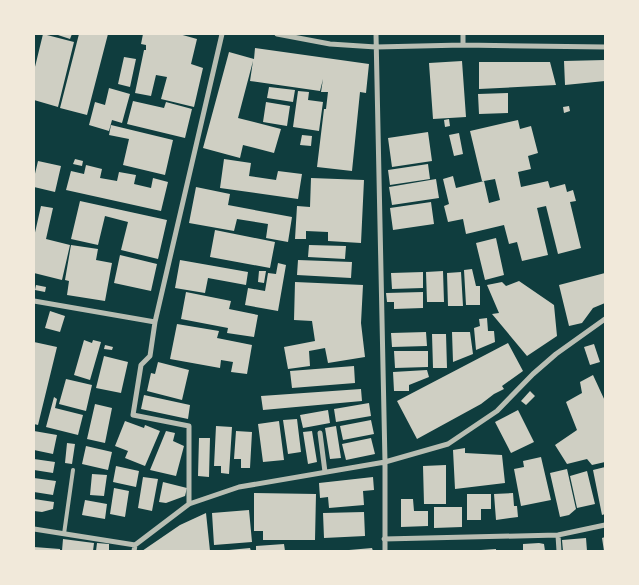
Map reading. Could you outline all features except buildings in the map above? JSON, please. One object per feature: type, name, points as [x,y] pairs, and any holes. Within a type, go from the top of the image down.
[{"type":"street","points":[[189,504],[189,426],[133,415],[141,364],[150,356],[155,322],[222,34]]},
{"type":"street","points":[[277,34],[330,44],[376,47],[463,45],[605,47]]},
{"type":"street","points":[[376,34],[385,462],[384,551]]},
{"type":"street","points":[[463,34],[463,45]]},
{"type":"street","points":[[34,302],[155,322]]},
{"type":"street","points":[[34,529],[135,548],[189,504],[240,487],[385,462],[448,444],[497,411],[533,374],[556,354],[605,319]]},
{"type":"street","points":[[320,433],[325,472]]},
{"type":"street","points":[[384,539],[558,535],[605,525]]},
{"type":"street","points":[[558,535],[559,551]]},
{"type":"lane","points":[[64,534],[73,470]]}]
